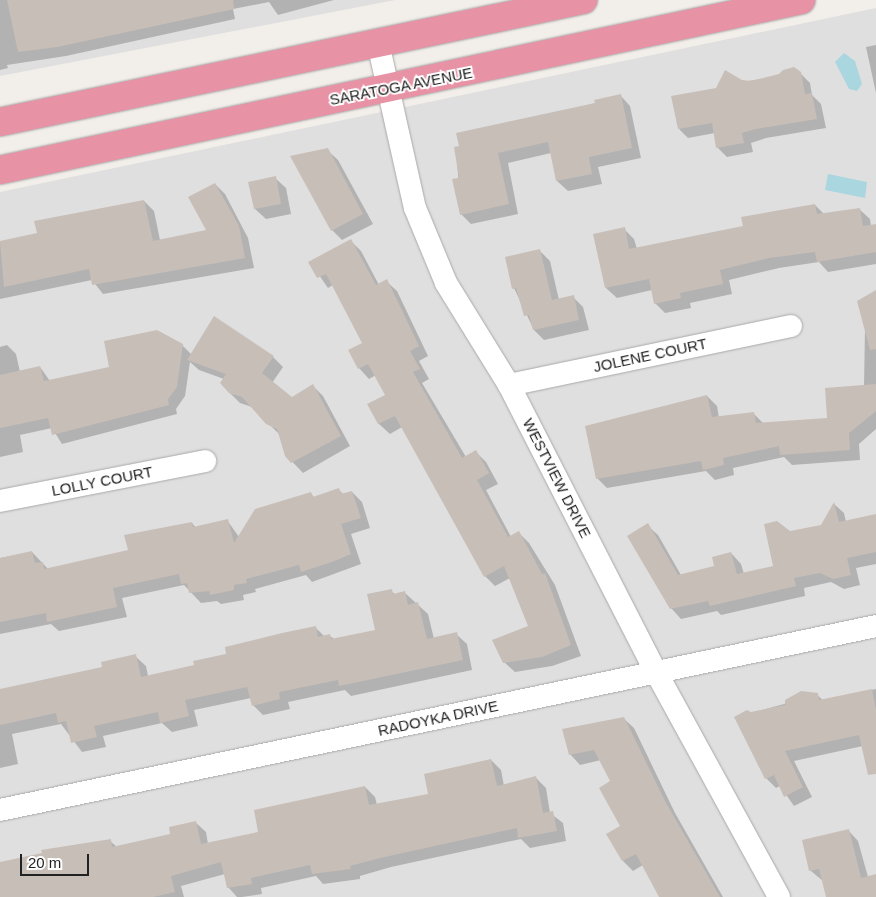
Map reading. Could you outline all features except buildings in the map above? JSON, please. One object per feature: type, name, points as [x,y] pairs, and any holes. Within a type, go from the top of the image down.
[{"type":"highway","points":[[0,122],[583,0]]},
{"type":"highway","name":"SARATOGA AVENUE","points":[[0,170],[801,0]]},
{"type":"street","name":"WESTVIEW DRIVE","points":[[378,43],[416,208],[446,283],[509,385],[656,672],[779,897]]},
{"type":"street","name":"JOLENE COURT","points":[[509,385],[791,326]]},
{"type":"street","name":"LOLLY COURT","points":[[0,501],[205,460]]},
{"type":"street","name":"RADOYKA DRIVE","points":[[0,810],[876,626]]},
{"type":"shaded area","points":[[0,0],[395,0],[0,76]]},
{"type":"shaded area","points":[[876,8],[876,897],[0,897],[0,192]]},
{"type":"water","points":[[844,53],[855,61],[862,84],[857,91],[849,89],[835,62]]},
{"type":"water","points":[[828,174],[867,182],[865,198],[825,190]]}]
